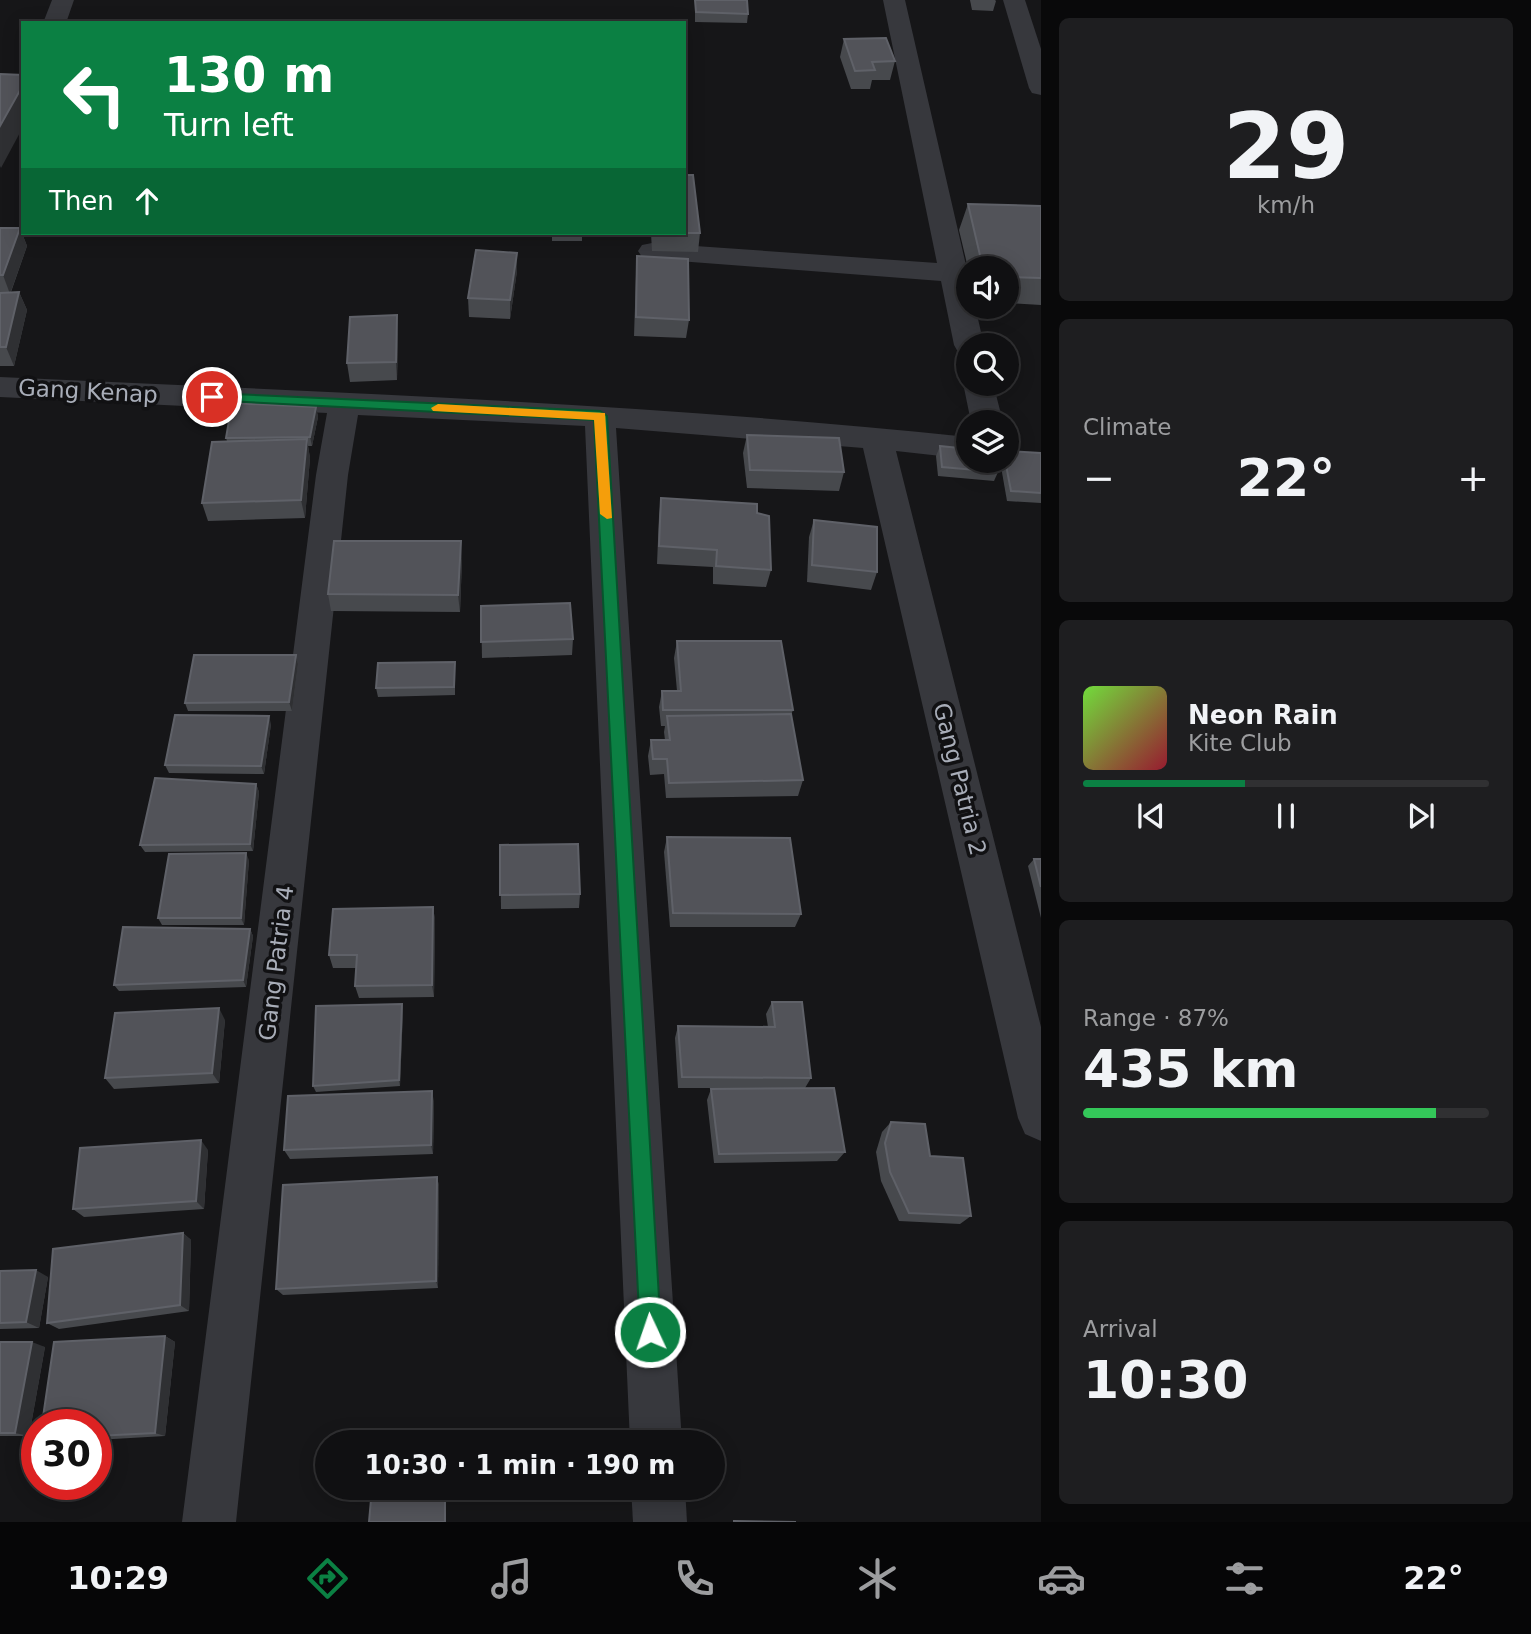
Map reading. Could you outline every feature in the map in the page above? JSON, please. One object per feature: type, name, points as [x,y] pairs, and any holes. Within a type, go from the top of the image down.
[{"type":"street","points":[[55,21],[63,0]]},
{"type":"street","points":[[894,0],[966,333]]},
{"type":"street","points":[[1014,0],[1041,88]]},
{"type":"street","points":[[652,251],[952,273]]},
{"type":"street","name":"Gang Kenap","points":[[0,387],[600,416],[810,431],[956,447]]},
{"type":"street","name":"Gang Patria 4","points":[[209,1522],[332,475],[344,404]]},
{"type":"street","points":[[600,416],[655,1430]]},
{"type":"street","name":"Gang Patria 2","points":[[877,440],[1041,1118]]},
{"type":"street","points":[[659,1500],[660,1522]]},
{"type":"building","points":[[695,0],[747,0],[748,14],[696,12]]},
{"type":"building","points":[[886,38],[895,61],[872,62],[875,70],[855,71],[844,39]]},
{"type":"building","points":[[0,74],[21,75],[21,89],[0,126]]},
{"type":"building","points":[[686,175],[693,175],[700,233],[686,233]]},
{"type":"building","points":[[968,204],[1041,206],[1041,278],[1019,277],[1019,256],[980,256]]},
{"type":"building","points":[[0,228],[20,228],[3,275],[0,275]]},
{"type":"building","points":[[476,250],[517,253],[510,300],[468,298]]},
{"type":"building","points":[[637,256],[688,259],[689,320],[636,317]]},
{"type":"building","points":[[19,292],[6,347],[0,347],[0,293]]},
{"type":"building","points":[[397,315],[396,362],[347,363],[350,317]]},
{"type":"building","points":[[232,403],[316,407],[310,437],[226,438]]},
{"type":"building","points":[[747,435],[839,438],[844,472],[750,470]]},
{"type":"building","points":[[307,439],[301,500],[202,503],[212,442]]},
{"type":"building","points":[[940,446],[956,448],[956,468],[942,467]]},
{"type":"building","points":[[1019,452],[1041,453],[1041,493],[1011,491],[1008,473],[1019,473]]},
{"type":"building","points":[[661,498],[757,504],[757,513],[769,516],[771,570],[716,566],[717,550],[659,546]]},
{"type":"building","points":[[814,520],[877,527],[877,572],[812,565]]},
{"type":"building","points":[[334,541],[461,541],[458,595],[328,594]]},
{"type":"building","points":[[570,603],[573,639],[481,642],[481,606]]},
{"type":"building","points":[[677,641],[781,641],[793,710],[663,710],[662,691],[681,691]]},
{"type":"building","points":[[194,655],[296,655],[289,702],[185,703]]},
{"type":"building","points":[[455,662],[454,687],[376,688],[378,663]]},
{"type":"building","points":[[791,714],[803,780],[669,783],[667,759],[653,759],[651,740],[670,740],[667,716]]},
{"type":"building","points":[[175,715],[269,716],[261,766],[165,765]]},
{"type":"building","points":[[155,778],[256,784],[250,844],[140,845]]},
{"type":"building","points":[[667,837],[790,838],[801,914],[673,913]]},
{"type":"building","points":[[578,844],[580,894],[500,895],[500,845]]},
{"type":"building","points":[[246,853],[241,918],[158,918],[169,854]]},
{"type":"building","points":[[1034,859],[1041,859],[1041,887]]},
{"type":"building","points":[[433,907],[432,985],[355,986],[357,955],[329,955],[333,909]]},
{"type":"building","points":[[123,927],[250,929],[243,980],[114,985]]},
{"type":"building","points":[[772,1002],[802,1002],[811,1078],[682,1077],[678,1026],[775,1027]]},
{"type":"building","points":[[402,1004],[399,1080],[313,1086],[316,1006]]},
{"type":"building","points":[[219,1008],[212,1073],[105,1078],[115,1013]]},
{"type":"building","points":[[834,1088],[845,1152],[719,1154],[711,1089]]},
{"type":"building","points":[[432,1091],[431,1145],[284,1150],[288,1096]]},
{"type":"building","points":[[891,1122],[925,1124],[930,1156],[963,1158],[971,1216],[909,1213],[890,1172],[885,1143]]},
{"type":"building","points":[[201,1140],[196,1201],[73,1209],[80,1148]]},
{"type":"building","points":[[437,1177],[436,1281],[276,1289],[283,1185]]},
{"type":"building","points":[[183,1233],[180,1305],[47,1323],[53,1249]]},
{"type":"building","points":[[36,1270],[26,1322],[0,1323],[0,1271]]},
{"type":"building","points":[[165,1336],[155,1433],[112,1435],[112,1409],[44,1409],[54,1342]]},
{"type":"building","points":[[0,1342],[32,1342],[15,1433],[0,1433]]},
{"type":"building","points":[[371,1500],[445,1500],[445,1522],[369,1522]]},
{"type":"building","points":[[734,1521],[796,1522],[734,1522]]},
{"type":"slow traffic","points":[[438,408],[600,416],[607,514]]},
{"type":"route","points":[[212,397],[600,416],[650,1332]]}]
